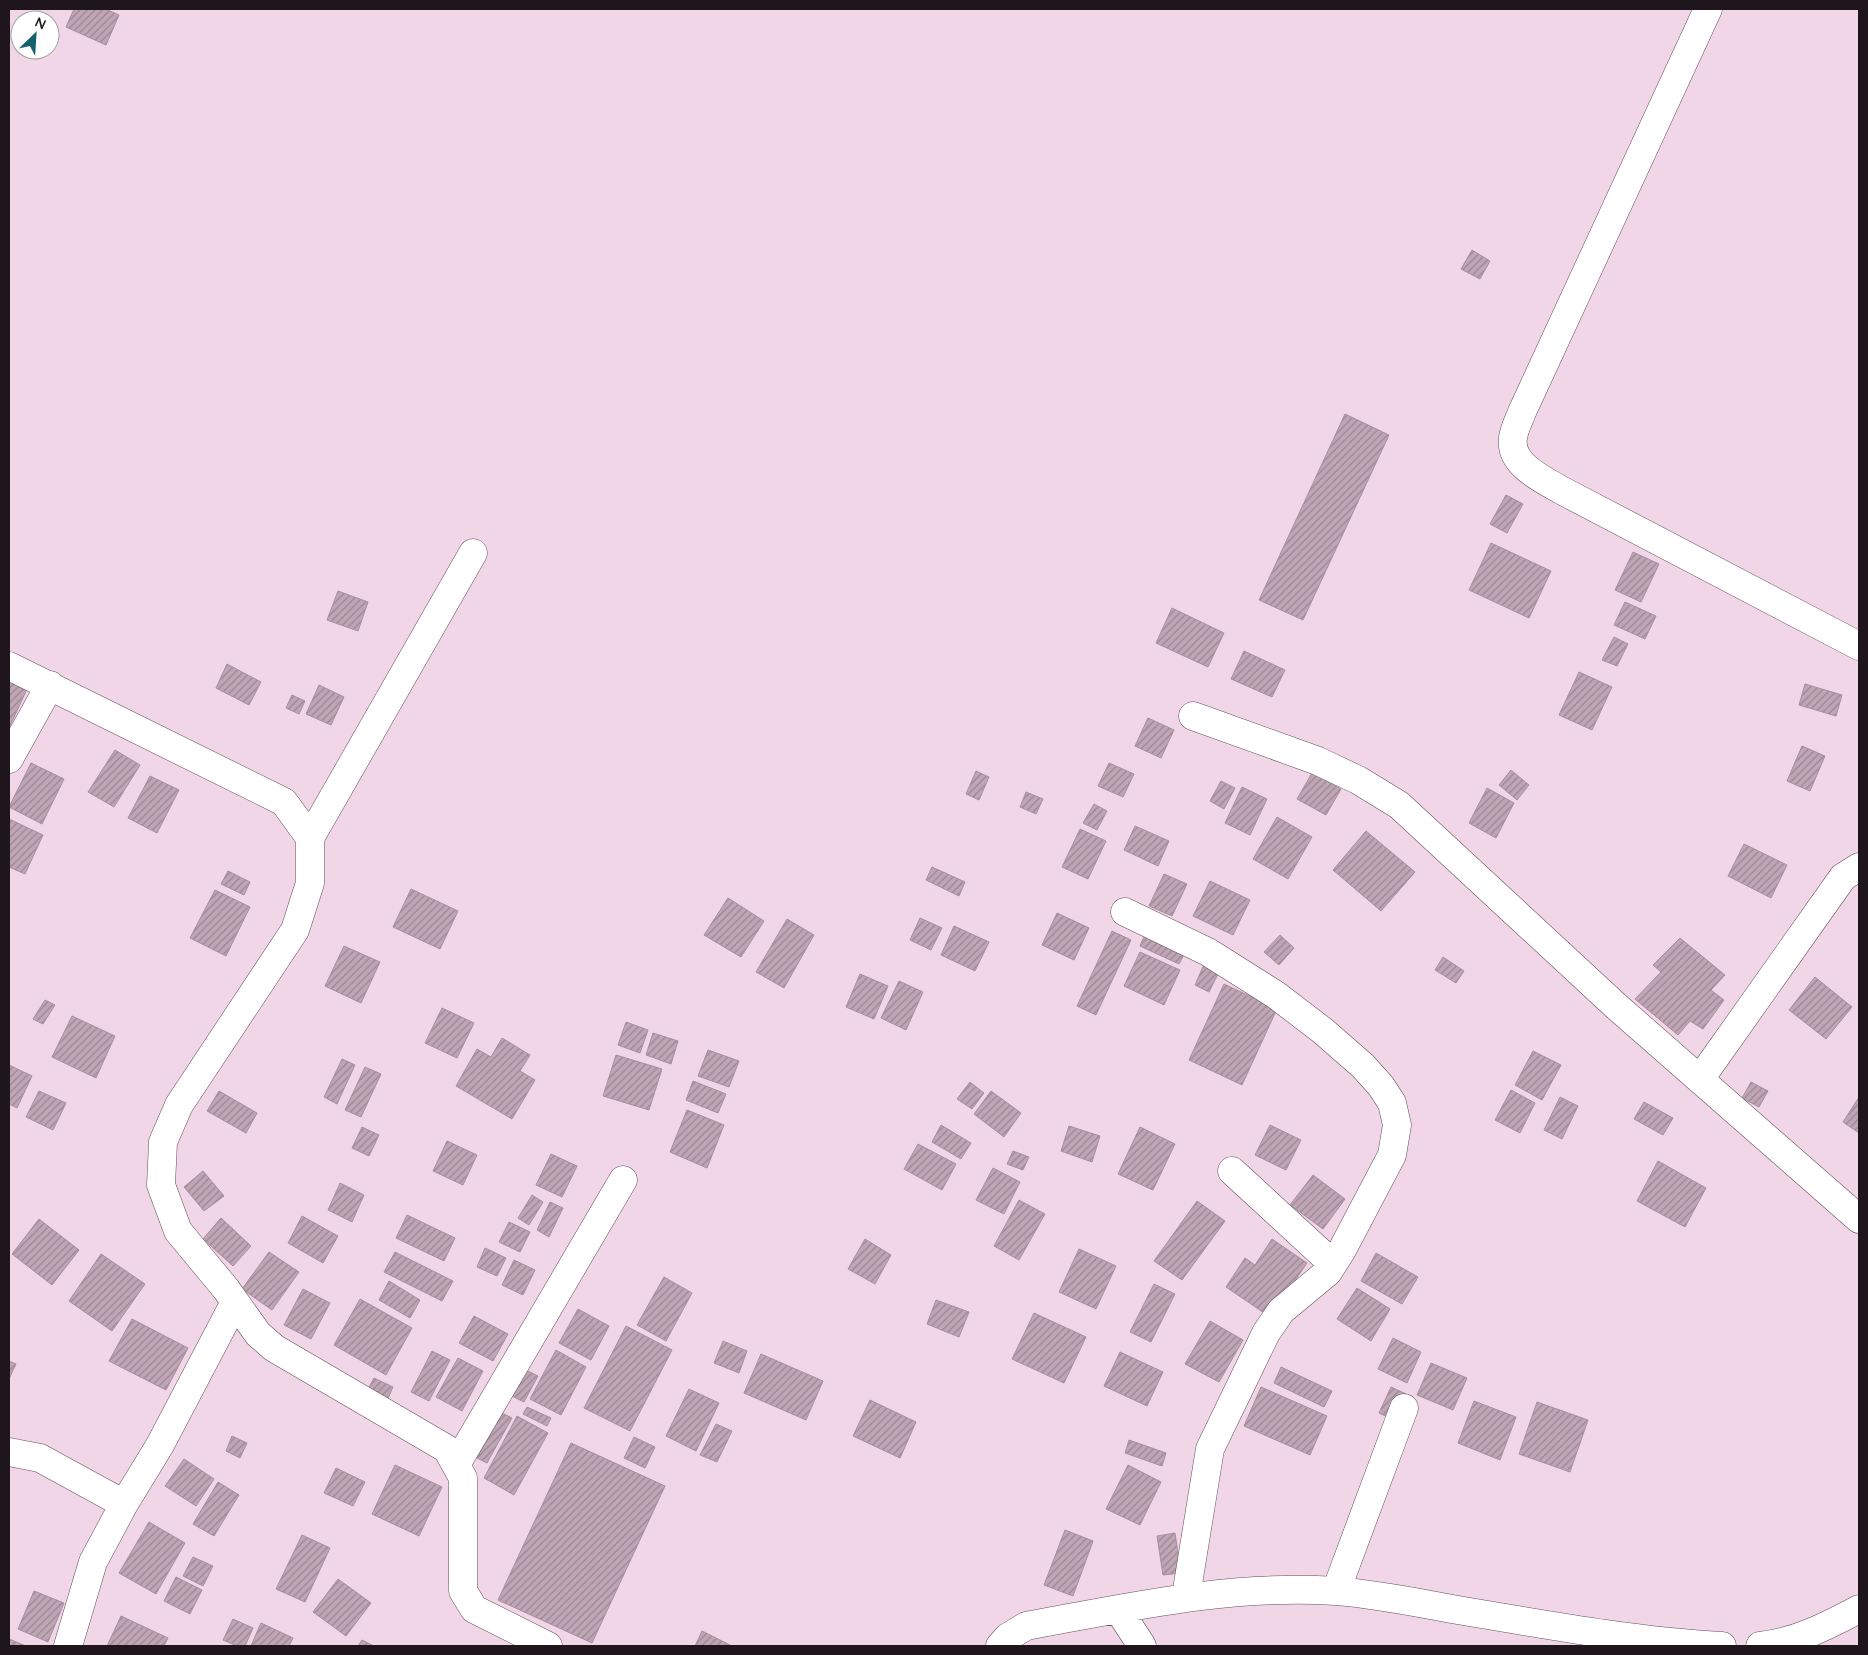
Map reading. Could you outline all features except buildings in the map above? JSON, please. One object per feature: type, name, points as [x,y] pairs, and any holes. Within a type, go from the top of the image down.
[{"type":"street","points":[[1708,9],[1522,412],[1512,437],[1513,450],[1530,471],[1561,490],[1859,646]]},
{"type":"street","points":[[473,553],[310,838],[310,883],[295,930],[179,1106],[163,1142],[161,1185],[178,1231],[236,1302],[258,1334],[274,1348],[413,1427],[447,1449],[457,1463],[463,1478],[463,1591],[474,1609],[548,1646]]},
{"type":"street","points":[[9,666],[284,802],[310,838]]},
{"type":"street","points":[[9,759],[50,685]]},
{"type":"street","points":[[1193,716],[1318,761],[1358,780],[1399,805],[1616,1006],[1859,1219]]},
{"type":"street","points":[[1700,1079],[1843,877],[1859,867]]},
{"type":"street","points":[[1126,912],[1208,952],[1276,995],[1324,1031],[1363,1066],[1381,1086],[1392,1103],[1397,1125],[1392,1155],[1333,1264],[1328,1272],[1281,1311],[1266,1333],[1210,1449],[1186,1596]]},
{"type":"street","points":[[1232,1171],[1333,1264]]},
{"type":"street","points":[[457,1463],[623,1180]]},
{"type":"street","points":[[68,1646],[93,1562],[124,1504],[160,1445],[236,1302]]},
{"type":"street","points":[[1336,1591],[1404,1408]]},
{"type":"street","points":[[9,1452],[40,1458],[124,1504]]},
{"type":"street","points":[[1000,1646],[1008,1637],[1026,1626],[1186,1596],[1261,1589],[1336,1591],[1688,1645],[1722,1646]]},
{"type":"street","points":[[1118,1609],[1142,1646]]},
{"type":"street","points":[[1760,1646],[1780,1644],[1824,1628],[1859,1609]]}]
